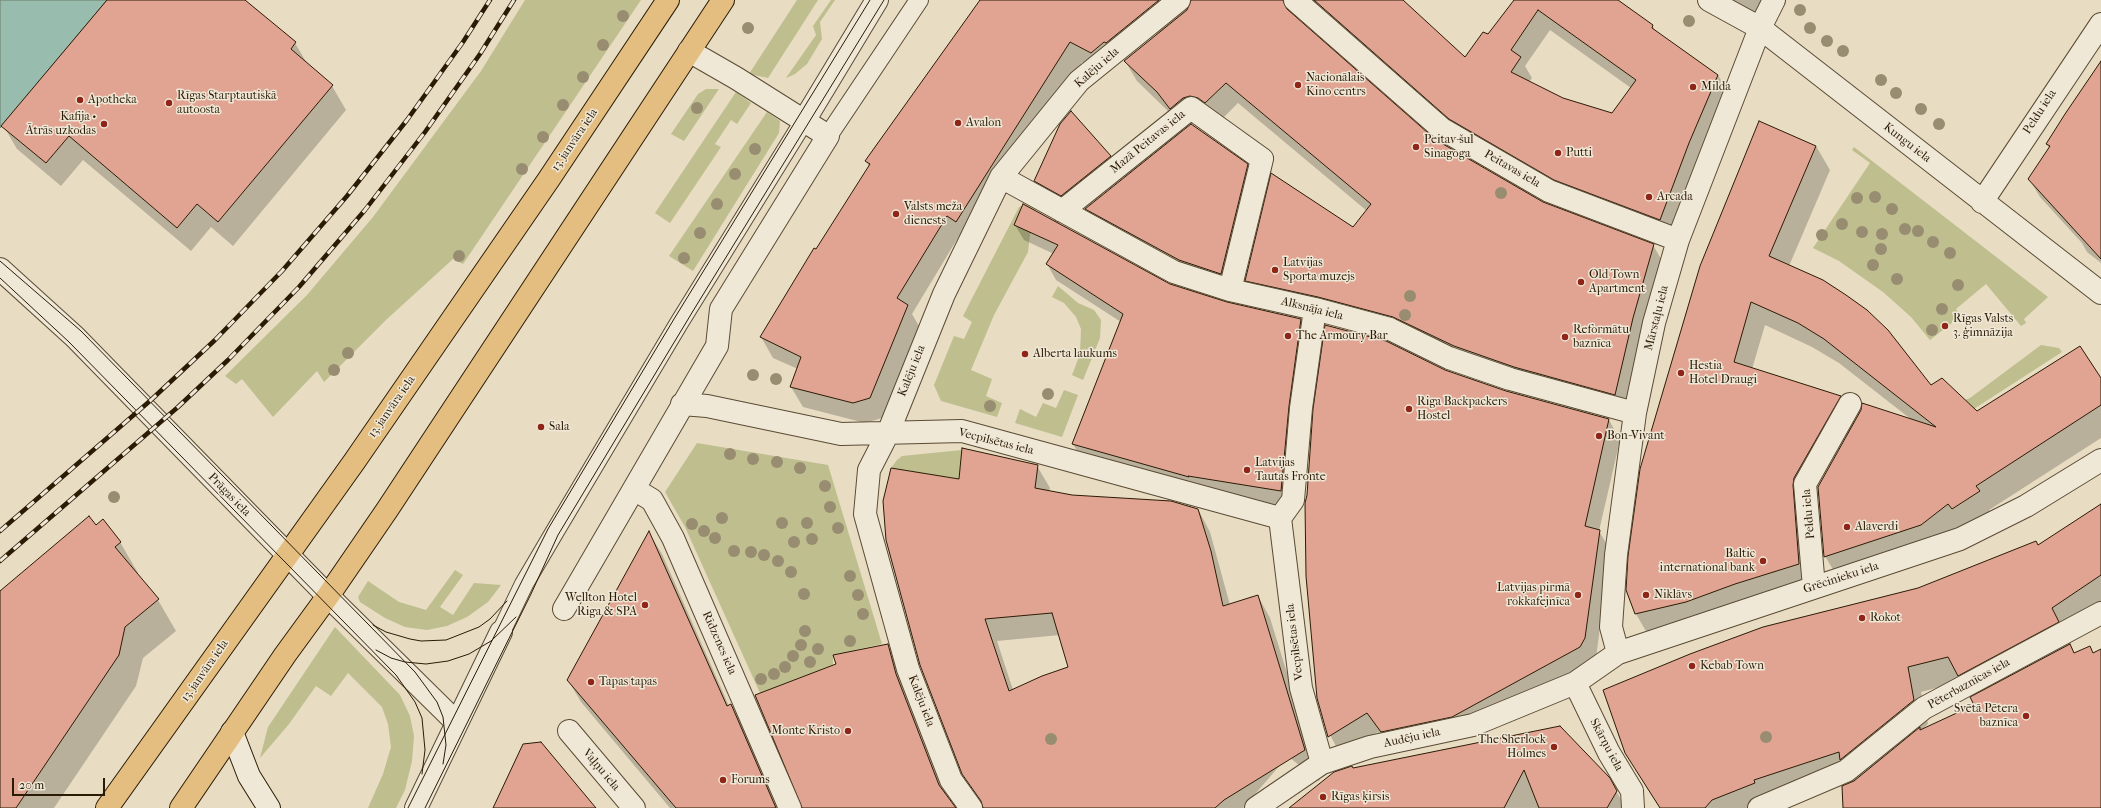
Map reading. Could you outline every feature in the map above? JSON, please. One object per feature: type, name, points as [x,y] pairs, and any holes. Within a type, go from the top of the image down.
[{"type":"main road","name":"13. janvāra iela","points":[[107,808],[354,462],[545,186],[668,0]]},
{"type":"main road","points":[[181,808],[285,655],[328,596],[387,510],[724,0]]},
{"type":"street","points":[[804,121],[877,0]]},
{"type":"street","name":"Kalēju iela","points":[[970,808],[951,780],[908,670],[865,514],[869,470],[888,433],[944,294],[1001,177],[1079,81],[1179,0]]},
{"type":"street","name":"Peitavas iela","points":[[1295,0],[1442,129],[1549,191],[1678,240]]},
{"type":"street","name":"Kungu iela","points":[[1709,0],[1760,28],[2101,293]]},
{"type":"street","name":"Mārstaļu iela","points":[[1618,653],[1611,627],[1616,555],[1635,413],[1654,323],[1678,240],[1760,28],[1774,0]]},
{"type":"street","name":"Peldu iela","points":[[1982,202],[2101,24]]},
{"type":"street","points":[[564,609],[717,346],[721,309],[828,136],[736,78],[689,51]]},
{"type":"street","name":"Mazā Peitavas iela","points":[[1062,211],[1191,108],[1262,159],[1230,290]]},
{"type":"street","name":"Alksnāja iela","points":[[1001,177],[1174,272],[1230,290],[1315,308],[1390,329],[1449,358],[1510,379],[1635,413]]},
{"type":"street","name":"Prāgas iela","points":[[0,270],[75,337],[287,555],[457,723]]},
{"type":"street","points":[[1280,518],[1293,500],[1301,408],[1315,308]]},
{"type":"street","name":"Vecpilsētas iela","points":[[682,404],[707,406],[841,434],[962,431],[1280,518],[1301,688],[1322,763]]},
{"type":"street","name":"Peldu iela","points":[[1814,587],[1805,484],[1850,404]]},
{"type":"street","name":"Grēcinieku iela","points":[[1575,683],[1618,653],[1960,538],[2026,506],[2101,460]]},
{"type":"street","name":"Rīdzenes iela","points":[[634,489],[652,500],[672,538],[790,808]]},
{"type":"street","name":"Pēterbaznīcas iela","points":[[1758,808],[1846,771],[1924,708],[2101,612]]},
{"type":"street","points":[[416,808],[501,632]]},
{"type":"street","name":"Audēju iela","points":[[1256,808],[1322,763],[1370,747],[1473,725],[1575,683]]},
{"type":"street","name":"Skārņu iela","points":[[1575,683],[1609,753],[1632,791],[1633,808]]},
{"type":"street","name":"Vaļņu iela","points":[[569,731],[634,808]]},
{"type":"street","points":[[232,732],[249,776],[269,808]]},
{"type":"lane","points":[[828,136],[919,0]]},
{"type":"lane","points":[[501,632],[524,584],[679,323],[804,121]]},
{"type":"shaded area","points":[[0,0],[107,0],[0,128]]},
{"type":"shaded area","points":[[525,0],[641,0],[463,264],[453,259],[387,319],[324,382],[317,371],[273,417],[242,379],[236,384],[225,376],[307,295],[373,217],[481,71]]},
{"type":"shaded area","points":[[797,0],[818,0],[768,78],[749,74]]},
{"type":"shaded area","points":[[831,0],[835,0],[820,22],[822,39],[807,64],[795,74],[786,78],[816,35],[813,26]]},
{"type":"shaded area","points":[[706,89],[719,89],[684,141],[671,134],[698,94]]},
{"type":"shaded area","points":[[736,92],[751,103],[737,124],[731,120],[715,144],[721,147],[670,223],[655,213]]},
{"type":"shaded area","points":[[767,112],[780,121],[779,133],[693,271],[669,256]]},
{"type":"shaded area","points":[[1854,147],[2048,297],[2024,319],[2026,323],[2021,326],[1986,284],[1956,309],[1961,316],[1930,340],[1911,317],[1883,292],[1839,261],[1813,248],[1870,163],[1852,150]]},
{"type":"shaded area","points":[[1025,204],[1036,210],[1030,235],[1028,252],[994,315],[971,370],[992,379],[986,396],[1002,403],[997,417],[941,401],[934,385],[954,336],[964,339],[972,322],[963,316],[1019,207]]},
{"type":"shaded area","points":[[1058,286],[1078,303],[1094,310],[1101,320],[1100,338],[1083,380],[1072,375],[1080,354],[1081,329],[1076,317],[1064,303],[1052,297]]},
{"type":"shaded area","points":[[2041,345],[2059,348],[2062,352],[1949,425],[1957,403],[1970,398]]},
{"type":"shaded area","points":[[1064,390],[1078,395],[1062,437],[1015,423],[1020,409],[1036,417],[1043,403],[1056,408]]},
{"type":"shaded area","points":[[697,443],[828,465],[882,644],[833,655],[833,665],[760,693],[685,527],[665,492]]},
{"type":"shaded area","points":[[962,450],[959,479],[891,468],[902,456]]},
{"type":"shaded area","points":[[455,570],[463,575],[440,607],[453,615],[474,583],[501,585],[488,602],[467,617],[447,626],[427,630],[405,627],[385,618],[360,602],[358,597],[368,581],[399,602],[426,610]]},
{"type":"shaded area","points":[[335,627],[400,695],[410,716],[414,736],[412,761],[405,790],[396,808],[368,808],[383,774],[391,747],[388,724],[382,707],[348,673],[331,696],[316,686],[289,724],[260,758],[268,727]]},
{"type":"building","name":"Rīgas Starptautiskā autoosta","points":[[107,0],[245,0],[296,42],[291,49],[333,85],[218,222],[197,204],[177,228],[69,136],[46,163],[1,126]]},
{"type":"building","points":[[980,0],[1159,0],[1106,43],[1104,42],[1091,53],[1070,42],[956,222],[947,216],[897,298],[908,305],[870,398],[853,403],[790,387],[801,357],[760,337],[814,248],[816,249],[870,164],[865,161]]},
{"type":"building","points":[[1191,0],[1283,0],[1287,9],[1436,140],[1543,202],[1654,244],[1633,318],[1615,395],[1514,367],[1454,346],[1393,317],[1318,297],[1245,281],[1271,173],[1353,227],[1371,204],[1226,83],[1205,103],[1198,98],[1190,96],[1183,98],[1170,109],[1157,92],[1124,61],[1187,10]]},
{"type":"building","points":[[1314,0],[1403,0],[1465,57],[1483,32],[1488,34],[1514,0],[1618,0],[1653,25],[1652,28],[1718,75],[1689,143],[1660,220],[1554,180],[1449,119]],"holes":[[[1538,10],[1636,80],[1612,113],[1563,98],[1511,72],[1521,57],[1511,50]]]},
{"type":"building","points":[[2101,61],[2101,259],[2028,179],[2050,146],[2046,144]]},
{"type":"building","points":[[1071,111],[1111,156],[1061,196],[1034,181],[1060,124]]},
{"type":"building","points":[[1759,121],[1816,146],[1769,256],[1823,280],[1867,310],[1888,330],[1931,385],[1942,378],[1977,411],[2080,346],[2101,378],[2101,405],[1976,486],[1980,491],[1952,509],[1948,504],[1921,525],[1824,557],[1818,487],[1861,410],[1862,403],[1936,427],[1824,339],[1798,323],[1751,302],[1734,362],[1841,396],[1794,478],[1793,485],[1799,564],[1735,584],[1686,602],[1635,614],[1626,590],[1628,556],[1640,469],[1700,266]]},
{"type":"building","points":[[1191,124],[1248,164],[1221,274],[1179,260],[1085,209]]},
{"type":"building","points":[[1023,204],[1170,284],[1227,302],[1301,319],[1289,406],[1281,491],[1188,476],[1189,477],[1072,444],[1123,314],[1046,264],[1058,245],[1014,225]]},
{"type":"building","points":[[1325,325],[1386,341],[1445,370],[1506,391],[1609,419],[1585,526],[1600,530],[1585,638],[1580,647],[1452,717],[1381,732],[1367,713],[1328,737],[1317,698],[1306,576],[1305,503],[1307,495],[1313,409]]},
{"type":"building","points":[[962,448],[1038,465],[1035,488],[1072,495],[1171,501],[1198,509],[1211,551],[1223,606],[1258,595],[1305,750],[1224,800],[1215,808],[983,808],[981,801],[962,774],[920,665],[886,540],[883,501],[891,468],[959,479]],"holes":[[[1052,613],[1068,667],[1042,676],[1009,691],[985,619]]]},
{"type":"building","points":[[2101,504],[2101,575],[2052,608],[2059,622],[1958,676],[1948,657],[1908,667],[1914,700],[1840,760],[1839,752],[1754,780],[1755,783],[1712,800],[1705,808],[1660,808],[1625,753],[1603,690],[1690,654],[1763,627],[1918,588],[2036,541],[2038,545]]},
{"type":"building","points":[[89,516],[96,525],[103,519],[121,542],[115,547],[159,599],[125,627],[119,655],[16,808],[0,808],[0,591]]},
{"type":"building","name":"Wellton Hotel Riga & SPA","points":[[649,531],[727,706],[731,704],[776,808],[676,808],[567,680]]},
{"type":"building","points":[[888,644],[896,674],[939,785],[956,808],[802,808],[755,695],[836,664],[833,655]]},
{"type":"building","name":"Svētā Pētera baznīca","points":[[2070,644],[2074,653],[2090,646],[2093,653],[2101,649],[2101,808],[1843,808],[1842,786],[1854,781],[1920,727],[1920,730],[1974,705],[1970,697]]},
{"type":"building","points":[[1560,726],[1610,778],[1617,791],[1607,808],[1539,808],[1524,770],[1504,808],[1289,808],[1334,772],[1352,766],[1353,768]]},
{"type":"building","points":[[541,742],[596,808],[493,808],[523,744]]},
{"type":"tram line","points":[[408,808],[548,529],[674,319],[870,0]]},
{"type":"tram line","points":[[425,808],[531,594],[558,535],[693,311],[884,0]]},
{"type":"tram line","points":[[0,261],[81,331],[415,672],[437,702],[443,717],[446,745],[443,764]]},
{"type":"tram line","points":[[0,278],[69,342],[396,675],[415,702],[422,718],[425,750],[422,774]]},
{"type":"tram line","points":[[373,625],[386,632],[410,639],[421,641],[446,640],[479,627],[490,619],[507,601]]},
{"type":"tram line","points":[[376,650],[391,658],[405,662],[426,664],[448,661],[469,654],[491,641],[516,617]]},
{"type":"railway","points":[[0,531],[151,400],[215,340],[282,271],[347,196],[407,120],[463,42],[490,0]]},
{"type":"railway","points":[[0,561],[178,407],[228,360],[299,287],[365,210],[425,132],[480,54],[514,0]]},
{"type":"place","name":"Nacionālais Kino centrs","points":[[1298,85]]},
{"type":"place","name":"Milda","points":[[1693,87]]},
{"type":"place","name":"Apotheka","points":[[80,100]]},
{"type":"place","name":"Rīgas Starptautiskā autoosta","points":[[169,103]]},
{"type":"place","name":"Avalon","points":[[958,123]]},
{"type":"place","name":"Kafija • Ātrās uzkodas","points":[[104,124]]},
{"type":"place","name":"Peitav-šul Sinagoga","points":[[1416,147]]},
{"type":"place","name":"Putti","points":[[1558,153]]},
{"type":"place","name":"Arcada","points":[[1649,197]]},
{"type":"place","name":"Valsts meža dienests","points":[[896,214]]},
{"type":"place","name":"Latvijas Sporta muzejs","points":[[1275,270]]},
{"type":"place","name":"Old Town Apartment","points":[[1581,282]]},
{"type":"place","name":"Rīgas Valsts 3. ģimnāzija","points":[[1945,326]]},
{"type":"place","name":"The Armoury Bar","points":[[1288,336]]},
{"type":"place","name":"Reformātu baznīca","points":[[1565,337]]},
{"type":"place","name":"Alberta laukums","points":[[1025,354]]},
{"type":"place","name":"Hestia Hotel Draugi","points":[[1681,373]]},
{"type":"place","name":"Riga Backpackers Hostel","points":[[1409,409]]},
{"type":"place","name":"Sala","points":[[541,427]]},
{"type":"place","name":"Bon-Vivant","points":[[1599,436]]},
{"type":"place","name":"Latvijas Tautas Fronte","points":[[1247,470]]},
{"type":"place","name":"Alaverdi","points":[[1847,527]]},
{"type":"place","name":"Baltic international bank","points":[[1763,561]]},
{"type":"place","name":"Latvijas pirmā rokkafejnīca","points":[[1578,595]]},
{"type":"place","name":"Niklāvs","points":[[1646,595]]},
{"type":"place","name":"Wellton Hotel Riga & SPA","points":[[645,605]]},
{"type":"place","name":"Rokot","points":[[1862,618]]},
{"type":"place","name":"Kebab Town","points":[[1692,666]]},
{"type":"place","name":"Tapas tapas","points":[[591,682]]},
{"type":"place","name":"Svētā Pētera baznīca","points":[[2026,716]]},
{"type":"place","name":"Monte Kristo","points":[[848,731]]},
{"type":"place","name":"The Sherlock Holmes","points":[[1554,747]]},
{"type":"place","name":"Forums","points":[[723,780]]},
{"type":"place","name":"Rīgas ķirsis","points":[[1323,797]]}]
